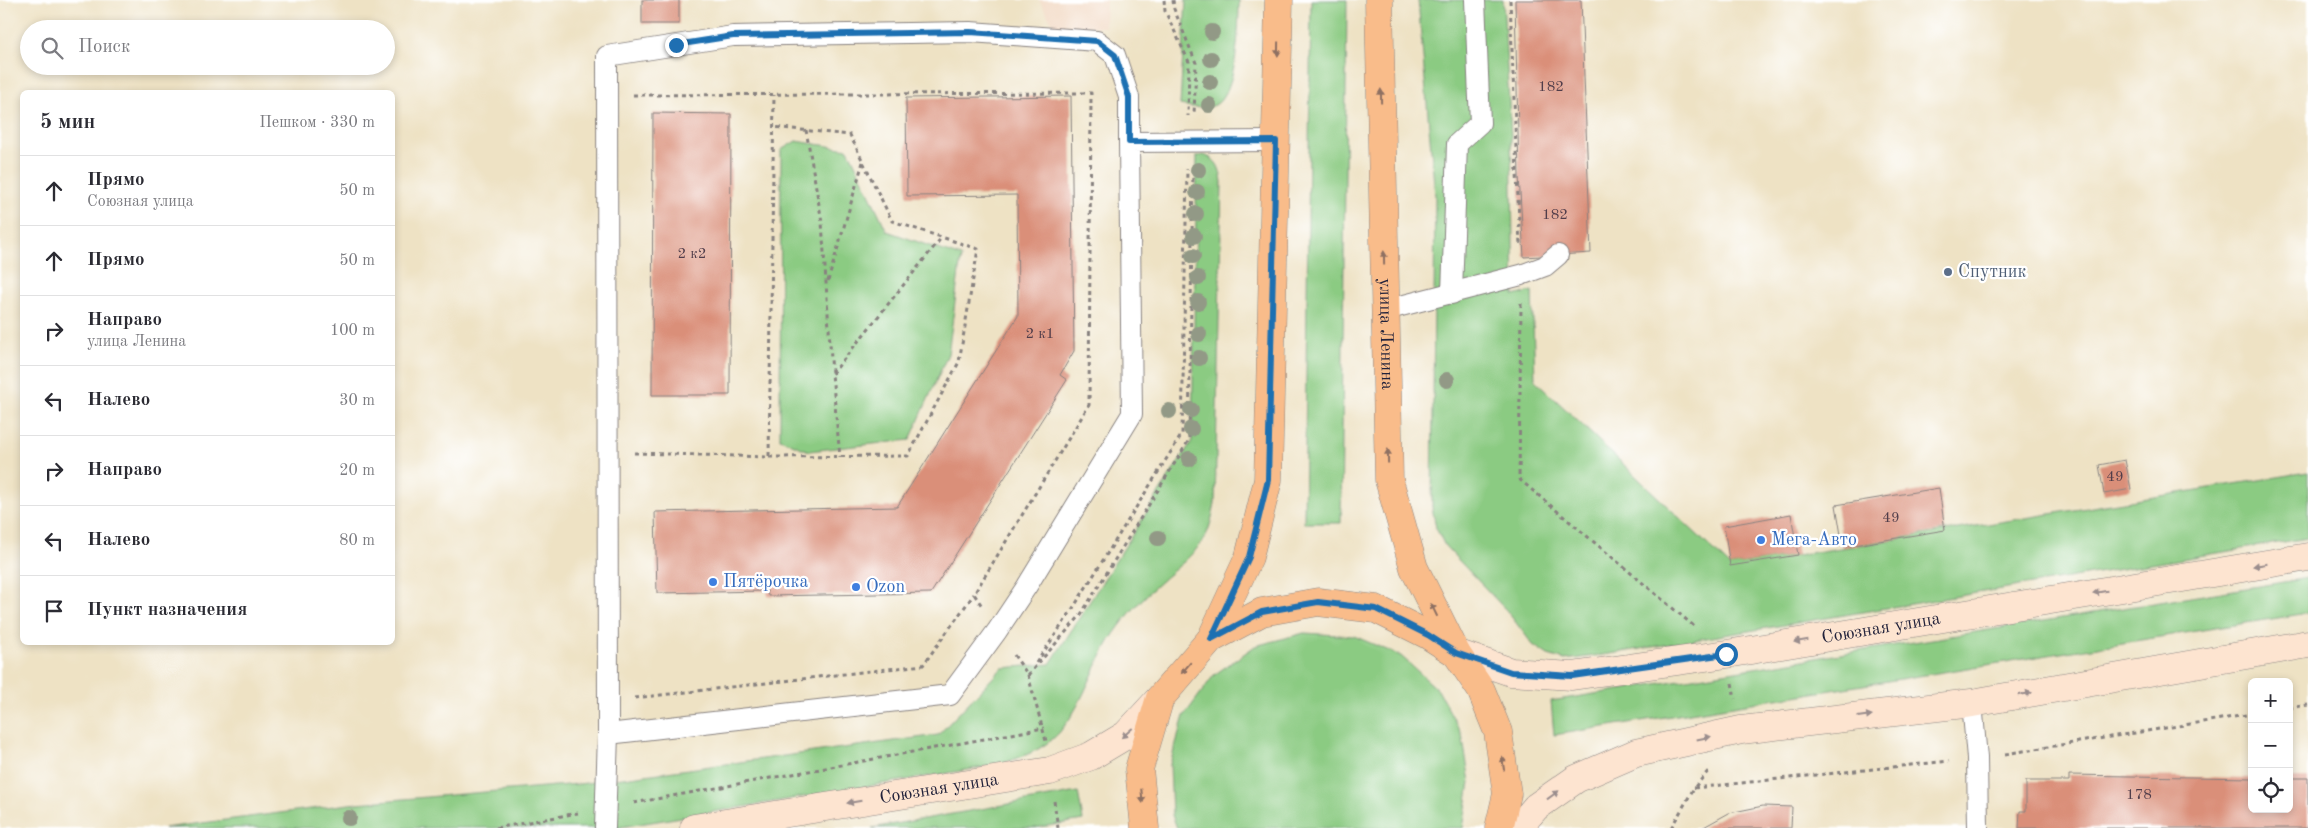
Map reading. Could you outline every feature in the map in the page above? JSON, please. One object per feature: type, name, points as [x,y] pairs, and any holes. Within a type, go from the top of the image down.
[{"type":"main road","points":[[1146,828],[1139,769],[1160,698],[1211,639],[1249,557],[1268,480],[1279,0]]},
{"type":"main road","name":"улица Ленина","points":[[1379,0],[1389,480],[1414,568],[1456,653],[1481,690],[1498,732],[1507,794],[1499,828]]},
{"type":"main road","name":"Союзная улица","points":[[1456,653],[1511,672],[1572,676],[1726,654],[2308,557]]},
{"type":"main road","points":[[1211,639],[1262,612],[1318,602],[1376,609],[1428,635],[1456,653]]},
{"type":"main road","points":[[1518,828],[1536,808],[1576,778],[1636,753],[1741,730],[1972,704],[2308,644]]},
{"type":"main road","name":"Союзная улица","points":[[694,828],[1050,771],[1091,756],[1126,735],[1160,698]]},
{"type":"lane","points":[[1452,294],[1457,144],[1480,123],[1475,0]]},
{"type":"lane","points":[[605,828],[608,734],[607,56],[733,36],[970,32],[1097,41],[1115,55],[1129,97],[1132,414],[997,630],[950,695],[608,734]]},
{"type":"lane","points":[[1129,142],[1188,140],[1276,141]]},
{"type":"lane","points":[[1385,310],[1521,275],[1545,266],[1558,255]]},
{"type":"lane","points":[[1972,704],[1977,758],[1978,828]]},
{"type":"path","points":[[1028,675],[1070,613],[1182,434],[1190,62],[1165,11],[1164,0]]},
{"type":"path","points":[[1510,0],[1521,275],[1519,479]]},
{"type":"path","points":[[607,95],[1091,93],[1089,405],[974,594],[923,665],[608,701]]},
{"type":"path","points":[[769,457],[774,95]]},
{"type":"path","points":[[608,453],[769,457],[908,456],[959,362],[978,249],[892,221],[850,135],[773,127]]},
{"type":"path","points":[[806,130],[822,222],[832,374],[840,456]]},
{"type":"path","points":[[826,285],[863,161]]},
{"type":"path","points":[[832,374],[942,237]]},
{"type":"path","points":[[974,594],[1028,675],[1044,728],[1058,828]]},
{"type":"path","points":[[2293,707],[2308,705]]},
{"type":"path","points":[[496,828],[1044,728]]},
{"type":"shaded area","points":[[1039,0],[1106,0],[1105,27],[1054,26]]},
{"type":"green space","points":[[1186,0],[1239,0],[1236,57],[1233,73],[1223,98],[1211,107],[1198,108],[1180,105]]},
{"type":"green space","points":[[1311,0],[1347,0],[1341,523],[1304,523]]},
{"type":"green space","points":[[1418,0],[1503,0],[1511,136],[1514,296],[1532,291],[1535,380],[1730,566],[2308,472],[2308,538],[1610,654],[1565,660],[1548,655],[1533,645],[1507,611],[1445,546],[1436,528],[1432,507],[1435,196]]},
{"type":"green space","points":[[796,141],[848,149],[887,231],[961,257],[948,354],[910,440],[809,451],[780,439],[781,150]]},
{"type":"green space","points":[[1204,155],[1218,165],[1222,182],[1215,503],[1210,524],[1205,538],[1194,552],[1147,594],[1110,639],[1076,708],[1052,740],[1018,758],[991,766],[615,828],[164,828],[357,803],[579,784],[938,735],[1002,668],[1050,664],[1192,441],[1197,156]]},
{"type":"green space","points":[[2308,578],[2308,613],[1554,735],[1551,701]]},
{"type":"green space","points":[[1304,633],[1354,636],[1401,656],[1438,690],[1462,734],[1470,782],[1463,828],[1177,828],[1172,815],[1170,764],[1184,716],[1214,675],[1255,646]]},
{"type":"green space","points":[[1078,792],[1083,820],[1035,828],[872,828]]},
{"type":"building","points":[[642,0],[679,0],[679,24],[642,24]]},
{"type":"building","points":[[1515,0],[1581,0],[1591,253],[1524,257],[1519,176]]},
{"type":"building","points":[[1071,96],[1074,351],[1060,375],[1067,380],[931,593],[768,596],[767,591],[657,593],[655,512],[897,507],[1018,316],[1017,195],[907,196],[906,98]]},
{"type":"building","points":[[653,113],[731,114],[730,395],[652,395]]},
{"type":"building","points":[[2125,460],[2131,489],[2104,494],[2099,465]]},
{"type":"building","points":[[1939,488],[1945,530],[1843,547],[1836,505]]},
{"type":"building","name":"Мега-Авто","points":[[1791,514],[1798,555],[1730,566],[1724,526]]},
{"type":"building","points":[[2069,775],[2248,778],[2248,813],[2293,813],[2293,778],[2308,778],[2308,828],[2019,828],[2020,811],[2026,811],[2026,781],[2069,781]]},
{"type":"building","points":[[1763,806],[1792,807],[1791,828],[1702,828],[1729,813]]},
{"type":"place","name":"Спутник","points":[[1948,272]]},
{"type":"place","name":"Мега-Авто","points":[[1761,540]]},
{"type":"place","name":"Пятёрочка","points":[[713,582]]},
{"type":"place","name":"Ozon","points":[[856,587]]},
{"type":"route","points":[[676,45],[733,36],[970,32],[1097,41],[1115,55],[1129,97],[1129,142],[1194,140],[1276,141],[1268,480],[1249,557],[1211,639],[1262,612],[1318,602],[1376,609],[1428,635],[1456,653],[1511,672],[1572,676],[1726,654]]}]
